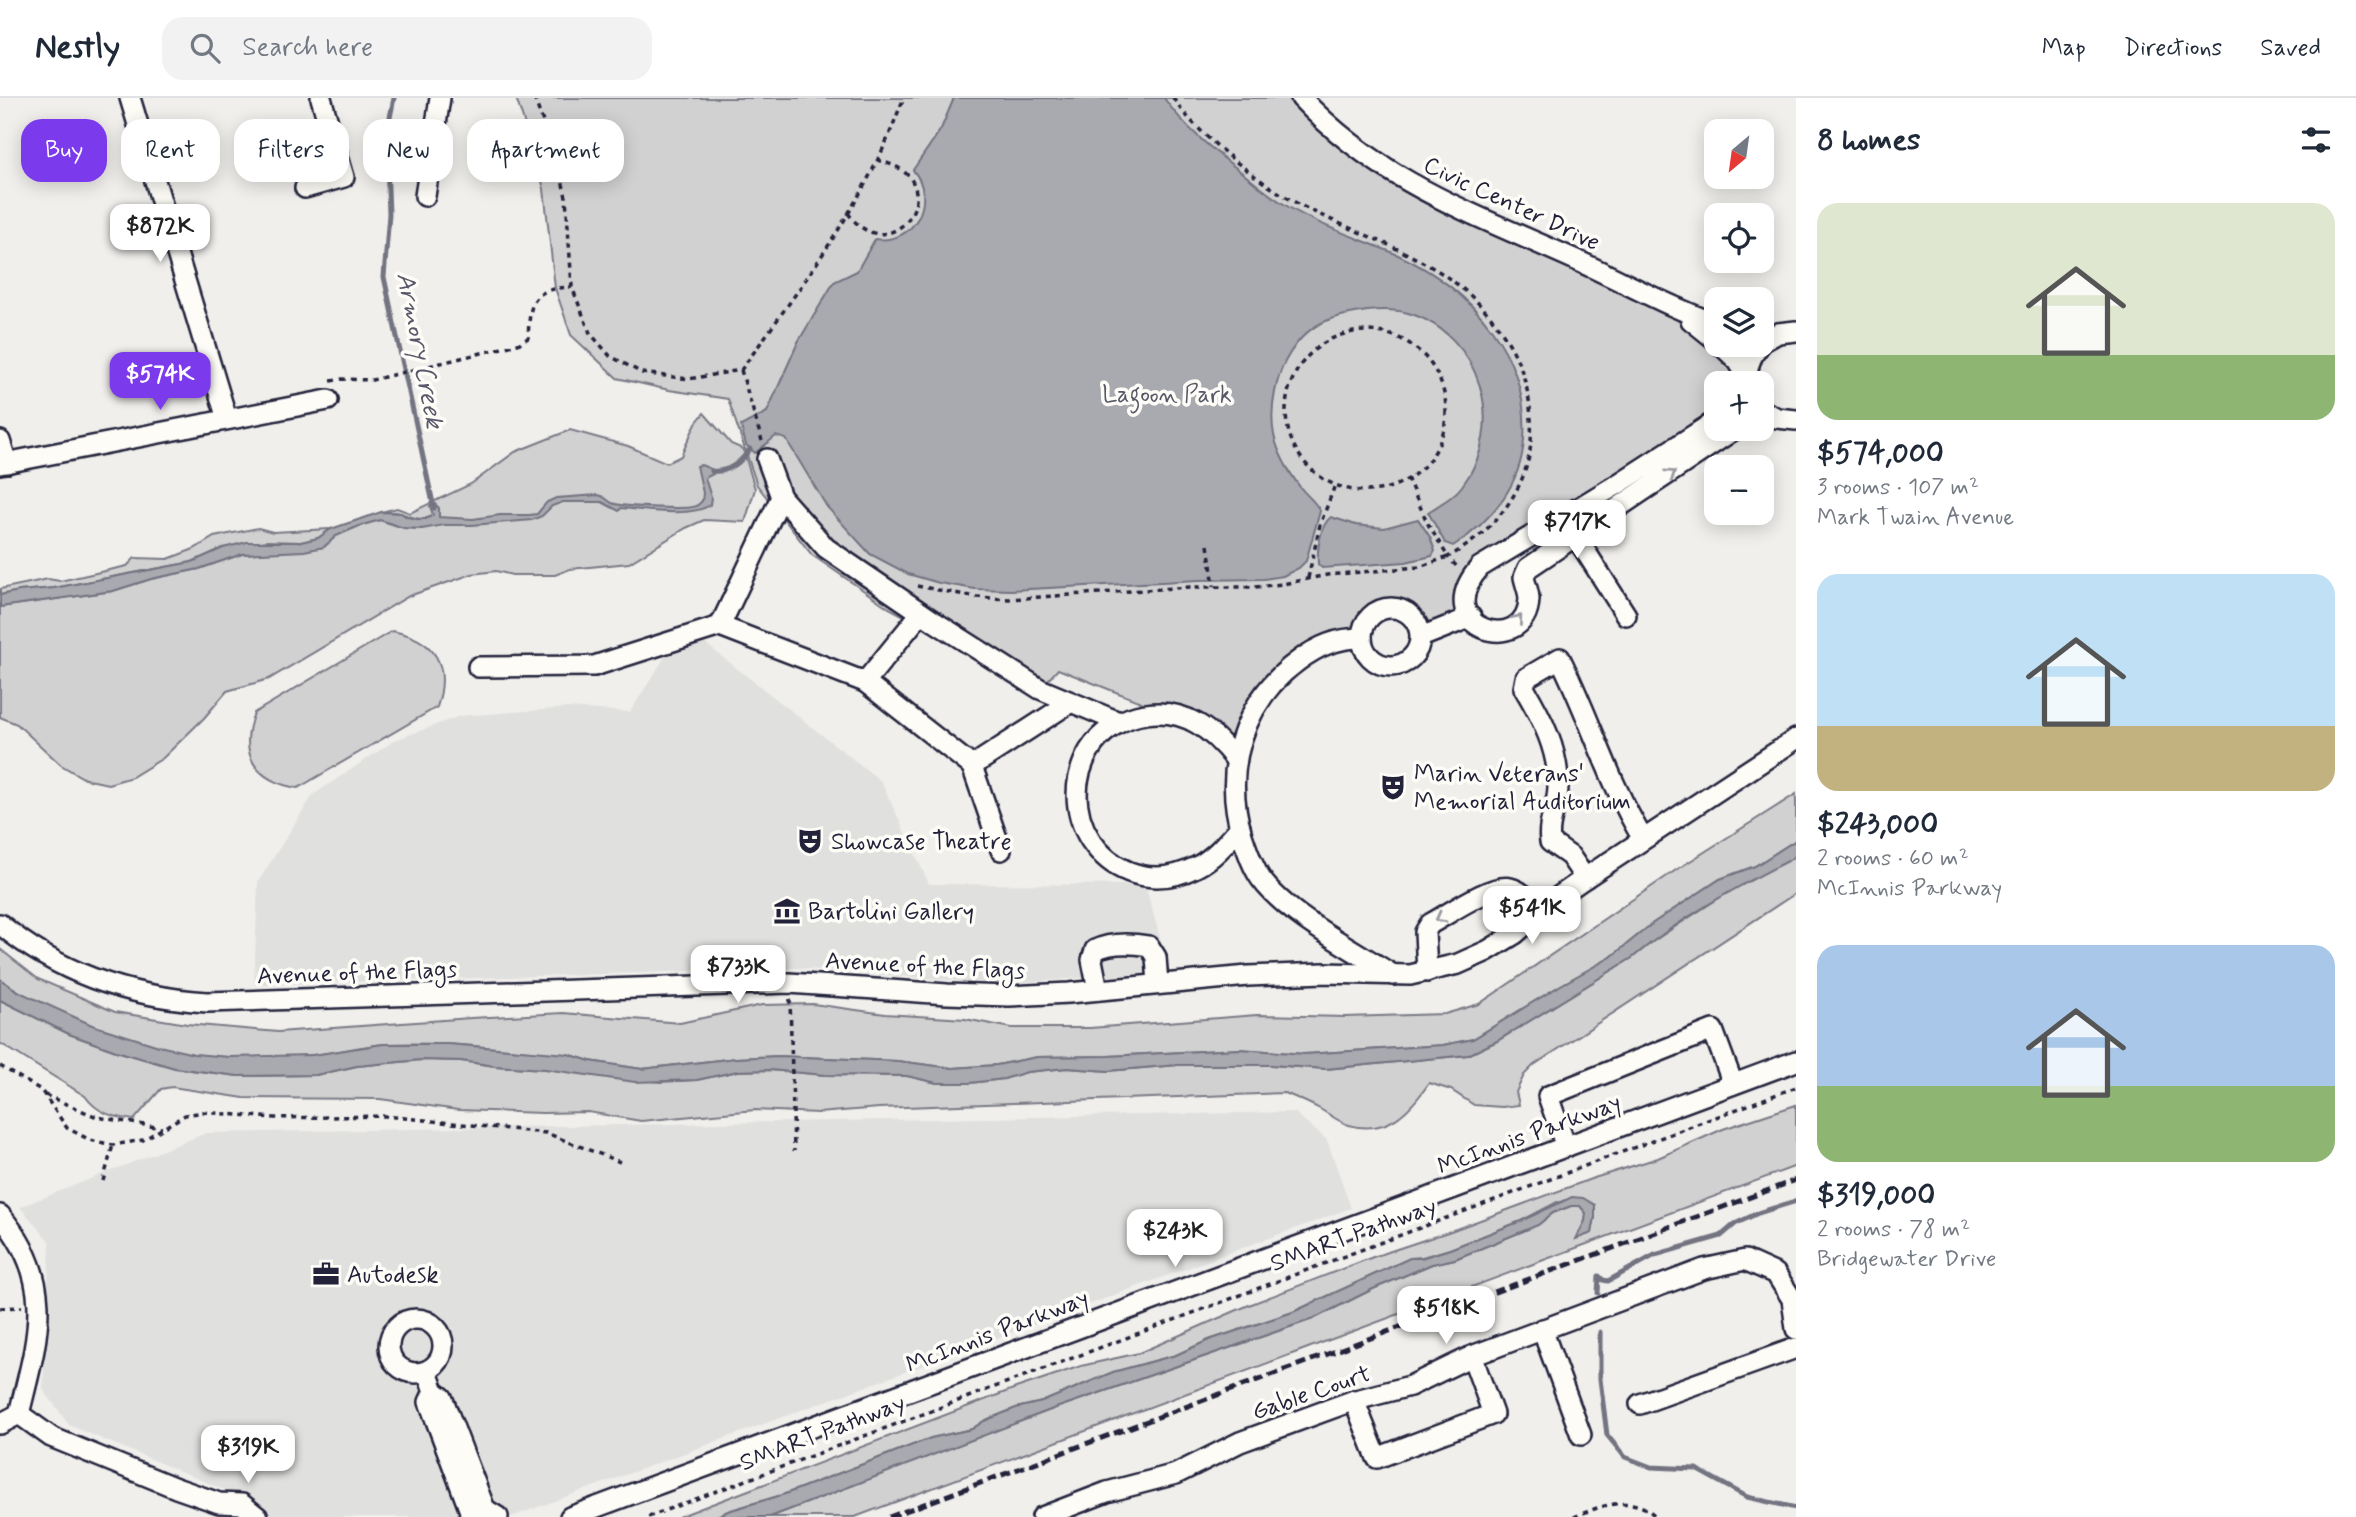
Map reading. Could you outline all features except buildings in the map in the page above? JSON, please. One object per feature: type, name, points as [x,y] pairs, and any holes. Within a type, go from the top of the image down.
[{"type":"street","points":[[130,98],[227,418]]},
{"type":"street","points":[[305,188],[344,177],[321,98]]},
{"type":"street","points":[[425,196],[440,98]]},
{"type":"street","name":"Civic Center Drive","points":[[1301,98],[1345,139],[1408,183],[1455,208],[1613,276],[1679,311],[1704,320]]},
{"type":"street","name":"Civic Center Drive","points":[[1679,311],[1704,331]]},
{"type":"street","points":[[1774,336],[1796,331]]},
{"type":"street","points":[[0,441],[3,464],[328,400]]},
{"type":"street","points":[[1704,428],[1480,567],[1470,579],[1464,593],[1464,601],[1471,617],[1486,630],[1494,632],[1514,626],[1524,614],[1529,598],[1524,577],[1528,568],[1717,441]]},
{"type":"street","points":[[768,459],[781,497],[826,548],[1040,689],[1119,722]]},
{"type":"street","points":[[720,626],[781,497]]},
{"type":"street","points":[[1562,517],[1577,536],[1626,615]]},
{"type":"street","points":[[1391,608],[1412,616],[1421,637],[1419,648],[1412,658],[1406,663],[1391,667],[1370,658],[1362,638],[1370,617],[1383,609],[1391,608]]},
{"type":"street","points":[[865,682],[921,612]]},
{"type":"street","points":[[1421,637],[1471,617]]},
{"type":"street","points":[[478,667],[594,666],[720,626],[865,682],[972,766],[1000,850]]},
{"type":"street","points":[[1362,638],[1348,638],[1325,644],[1287,668],[1263,695],[1249,719],[1236,760],[1233,791],[1240,827],[1256,871],[1278,898],[1296,913],[1394,975]]},
{"type":"street","points":[[1585,878],[1570,856],[1550,842],[1548,828],[1558,789],[1556,760],[1543,719],[1524,688],[1526,678],[1560,658],[1583,703],[1622,801],[1643,839]]},
{"type":"street","points":[[972,766],[1071,702]]},
{"type":"street","points":[[1236,760],[1205,727],[1179,715],[1152,713],[1119,722],[1093,745],[1080,770],[1076,805],[1087,836],[1103,855],[1135,874],[1160,877],[1174,875],[1207,861],[1240,827]]},
{"type":"street","name":"Avenue of the Flags","points":[[0,924],[59,964],[116,987],[176,1000],[207,1002],[789,983],[978,996],[1041,995],[1216,978],[1427,972],[1458,964],[1488,951],[1515,934],[1585,878],[1796,739]]},
{"type":"street","points":[[1427,972],[1426,932],[1430,924],[1494,889],[1507,887],[1517,890],[1541,911]]},
{"type":"street","points":[[1098,990],[1092,960],[1095,950],[1105,945],[1135,943],[1149,946],[1156,957],[1158,984]]},
{"type":"street","points":[[1566,1146],[1548,1096],[1713,1030],[1733,1084]]},
{"type":"street","name":"McInnis Parkway","points":[[569,1517],[1796,1061]]},
{"type":"street","points":[[0,1215],[14,1231],[30,1263],[40,1307],[36,1348],[19,1414],[0,1424]]},
{"type":"street","name":"Gable Court","points":[[1041,1517],[1107,1492],[1175,1474],[1240,1442],[1354,1400],[1410,1386],[1472,1356],[1704,1269],[1745,1260],[1776,1274],[1792,1299],[1796,1329]]},
{"type":"street","points":[[1542,1329],[1581,1435]]},
{"type":"street","points":[[1640,1404],[1796,1348]]},
{"type":"street","points":[[1354,1400],[1377,1458],[1493,1414],[1472,1356]]},
{"type":"street","points":[[427,1372],[434,1391],[442,1397],[481,1514]]},
{"type":"street","points":[[19,1414],[51,1437],[224,1510],[242,1504],[258,1517]]},
{"type":"path","points":[[534,98],[557,159],[566,197],[572,287],[590,333],[610,356],[642,373],[690,379],[741,370],[848,213],[878,160],[904,98]]},
{"type":"path","points":[[908,584],[956,594],[1009,599],[1214,586],[1270,586],[1307,578],[1419,567],[1448,557],[1468,545],[1497,518],[1514,496],[1527,469],[1531,432],[1530,405],[1525,380],[1513,349],[1491,317],[1453,279],[1405,252],[1284,196],[1214,144],[1186,117],[1173,98]]},
{"type":"path","points":[[848,213],[859,228],[878,234],[898,230],[908,220],[916,199],[914,184],[905,172],[878,160]]},
{"type":"path","points":[[308,404],[313,385],[342,379],[372,380],[518,344],[528,338],[529,310],[536,296],[551,288],[572,287]]},
{"type":"path","points":[[1358,332],[1385,334],[1409,344],[1428,361],[1441,383],[1446,411],[1442,437],[1428,462],[1408,480],[1372,491],[1335,485],[1311,470],[1295,449],[1286,423],[1287,396],[1296,373],[1311,352],[1333,338],[1358,332]]},
{"type":"path","points":[[741,370],[768,459]]},
{"type":"path","points":[[1408,480],[1428,524],[1448,557],[1470,579]]},
{"type":"path","points":[[1307,578],[1320,525],[1335,485]]},
{"type":"path","points":[[1208,545],[1214,586]]},
{"type":"path","points":[[790,1003],[794,1151]]},
{"type":"path","points":[[0,1066],[41,1090],[67,1128],[90,1140],[113,1145],[143,1140],[185,1115],[203,1112],[274,1118],[386,1116],[547,1133],[620,1161]]},
{"type":"path","name":"SMART Pathway","points":[[648,1517],[1796,1087]]},
{"type":"path","points":[[45,1095],[97,1117],[164,1128]]},
{"type":"path","points":[[103,1181],[113,1145]]},
{"type":"path","points":[[1064,1312],[1083,1304]]},
{"type":"path","points":[[1574,1517],[1600,1506],[1619,1503],[1647,1508],[1656,1517]]},
{"type":"shaded area","points":[[954,98],[1164,98],[1199,138],[1281,202],[1314,220],[1398,255],[1450,286],[1472,306],[1491,329],[1517,380],[1523,409],[1524,440],[1517,472],[1502,501],[1480,526],[1467,536],[1453,546],[1445,543],[1428,512],[1462,486],[1476,462],[1483,437],[1484,411],[1480,385],[1469,361],[1454,341],[1433,324],[1394,310],[1372,311],[1340,316],[1308,331],[1285,362],[1277,382],[1273,404],[1276,442],[1292,475],[1320,511],[1306,561],[1283,576],[1011,590],[975,589],[908,574],[870,554],[827,507],[786,439],[776,436],[755,453],[746,445],[741,426],[767,412],[798,342],[834,282],[857,271],[875,239],[889,239],[901,235],[911,228],[918,218],[923,194],[913,170],[941,129]]},
{"type":"shaded area","points":[[697,466],[711,469],[713,474],[705,478],[711,497],[710,505],[702,509],[667,512],[621,508],[619,511],[602,502],[563,502],[532,520],[444,525],[422,529],[404,528],[380,520],[336,536],[324,547],[304,551],[242,554],[199,569],[151,579],[113,591],[0,607],[0,595],[54,588],[192,562],[223,548],[247,542],[301,542],[318,538],[331,529],[381,512],[426,519],[433,515],[430,506],[434,503],[439,508],[439,517],[473,519],[537,514],[547,502],[556,498],[598,495],[612,503],[627,506],[692,507],[702,501],[703,493]]},
{"type":"shaded area","points":[[1331,517],[1356,525],[1384,528],[1418,519],[1430,537],[1435,551],[1432,556],[1406,562],[1322,568],[1318,564],[1319,545],[1324,526]]},
{"type":"shaded area","points":[[684,627],[881,781],[929,884],[1145,885],[1170,972],[997,984],[798,968],[254,985],[258,882],[313,795],[395,740],[460,716],[568,708],[630,712]]},
{"type":"shaded area","points":[[1796,840],[1796,855],[1788,861],[1707,905],[1632,958],[1497,1041],[1468,1055],[1326,1069],[1271,1065],[1178,1065],[1108,1071],[1067,1068],[1027,1072],[1004,1079],[970,1083],[937,1083],[907,1076],[825,1075],[769,1070],[738,1071],[697,1080],[635,1082],[545,1069],[421,1060],[357,1066],[316,1075],[238,1076],[175,1068],[116,1051],[69,1034],[0,1000],[0,979],[17,991],[92,1025],[159,1046],[194,1054],[230,1057],[313,1055],[383,1044],[448,1044],[568,1054],[590,1061],[642,1069],[778,1056],[898,1061],[952,1068],[997,1065],[1037,1057],[1239,1049],[1305,1054],[1443,1045],[1473,1039],[1611,957],[1653,923],[1720,879],[1755,866]]},
{"type":"shaded area","points":[[1294,1112],[1327,1140],[1351,1208],[511,1517],[273,1517],[261,1505],[69,1425],[43,1389],[50,1242],[20,1207],[206,1133]]},
{"type":"shaded area","points":[[1572,1197],[1583,1198],[1595,1205],[1592,1233],[1576,1239],[1586,1213],[1580,1206],[1571,1206],[1553,1213],[1538,1225],[1455,1259],[1432,1264],[1313,1319],[1053,1409],[770,1517],[715,1517],[785,1494],[931,1438],[972,1429],[1016,1408],[1042,1402],[1113,1372],[1176,1355],[1209,1340],[1293,1312],[1410,1258],[1421,1258],[1450,1249]]},
{"type":"green space","name":"Lagoon Park","points":[[516,98],[1301,98],[1378,163],[1679,311],[1704,337],[1704,357],[1723,357],[1736,371],[1704,371],[1704,428],[1480,567],[1461,608],[1421,637],[1417,623],[1406,612],[1391,608],[1376,612],[1363,630],[1302,658],[1238,746],[1166,712],[1058,669],[1040,689],[889,608],[812,555],[757,485],[728,399],[669,390],[617,378],[571,335],[555,288],[542,182],[624,182],[624,119],[523,119]]},
{"type":"green space","points":[[704,413],[731,444],[743,449],[755,489],[745,522],[704,520],[629,563],[570,569],[555,575],[512,575],[496,571],[472,574],[409,596],[269,679],[227,691],[163,758],[132,777],[108,784],[85,779],[61,765],[17,724],[0,717],[0,607],[113,591],[151,579],[199,569],[242,554],[324,547],[336,536],[380,520],[404,528],[422,529],[431,517],[419,519],[398,512],[381,512],[397,508],[410,513],[471,484],[515,452],[570,430],[628,446],[667,463],[681,456],[696,423]]},
{"type":"green space","points":[[258,528],[273,532],[331,529],[318,538],[301,542],[267,541],[223,548],[192,562],[54,588],[0,595],[0,589],[48,579],[60,581],[127,566],[135,558],[168,559],[194,549],[214,537]]},
{"type":"green space","points":[[392,631],[419,640],[436,656],[442,679],[437,707],[298,788],[271,779],[261,772],[254,764],[248,741],[254,713]]},
{"type":"green space","points":[[1796,794],[1796,840],[1755,866],[1720,879],[1653,923],[1611,957],[1473,1039],[1443,1045],[1305,1054],[1239,1049],[1037,1057],[997,1065],[952,1068],[897,1061],[778,1056],[642,1069],[590,1061],[571,1055],[432,1044],[385,1044],[297,1056],[222,1057],[193,1054],[145,1043],[93,1026],[43,1004],[0,979],[0,949],[38,979],[115,1012],[187,1024],[278,1032],[563,1013],[680,1023],[762,1005],[813,1004],[885,1014],[965,1019],[1012,1028],[1090,1028],[1257,1015],[1345,1017],[1445,1014],[1479,1004],[1676,870]]},
{"type":"green space","points":[[1796,855],[1796,893],[1534,1065],[1524,1075],[1516,1092],[1519,1105],[1474,1105],[1451,1090],[1429,1083],[1414,1103],[1396,1119],[1375,1127],[1363,1128],[1345,1124],[1285,1093],[879,1108],[818,1113],[755,1110],[641,1121],[588,1112],[458,1110],[380,1099],[244,1098],[172,1087],[161,1089],[134,1120],[101,1111],[85,1096],[0,1043],[0,1000],[69,1034],[116,1051],[175,1068],[238,1076],[316,1075],[357,1066],[421,1060],[461,1061],[660,1082],[697,1080],[738,1071],[769,1070],[825,1075],[907,1076],[937,1083],[970,1083],[1004,1079],[1027,1072],[1067,1068],[1108,1071],[1178,1065],[1271,1065],[1326,1069],[1468,1055],[1497,1041],[1632,958],[1731,890]]},
{"type":"green space","points":[[1796,1105],[1796,1166],[855,1517],[770,1517],[1053,1409],[1313,1319],[1432,1264],[1455,1259],[1538,1225],[1553,1213],[1571,1206],[1580,1206],[1586,1213],[1577,1238],[1592,1233],[1595,1205],[1557,1202],[1521,1221],[1450,1249],[1410,1258],[1293,1312],[1209,1340],[1176,1355],[1113,1372],[1042,1402],[1016,1408],[972,1429],[931,1438],[785,1494],[715,1517],[678,1517],[1016,1388],[1081,1366],[1139,1353],[1249,1305],[1373,1257],[1591,1179],[1658,1158],[1723,1129]]},
{"type":"waterway","name":"Armory Creek","points":[[394,98],[386,137],[389,214],[384,277],[434,508]]},
{"type":"waterway","points":[[712,471],[734,466],[750,449]]},
{"type":"waterway","points":[[1598,1293],[1599,1276],[1608,1281],[1655,1255],[1721,1236],[1735,1224],[1758,1213],[1796,1201]]},
{"type":"waterway","points":[[1600,1332],[1600,1379],[1607,1435],[1625,1457],[1651,1467],[1696,1469],[1747,1497],[1796,1508]]},
{"type":"railway","points":[[889,1517],[1796,1180]]},
{"type":"place","name":"Marin Veterans' Memorial Auditorium","points":[[1393,787]]},
{"type":"place","name":"Showcase Theatre","points":[[810,841]]},
{"type":"place","name":"Bartolini Gallery","points":[[787,911]]},
{"type":"place","name":"Autodesk","points":[[326,1274]]}]
